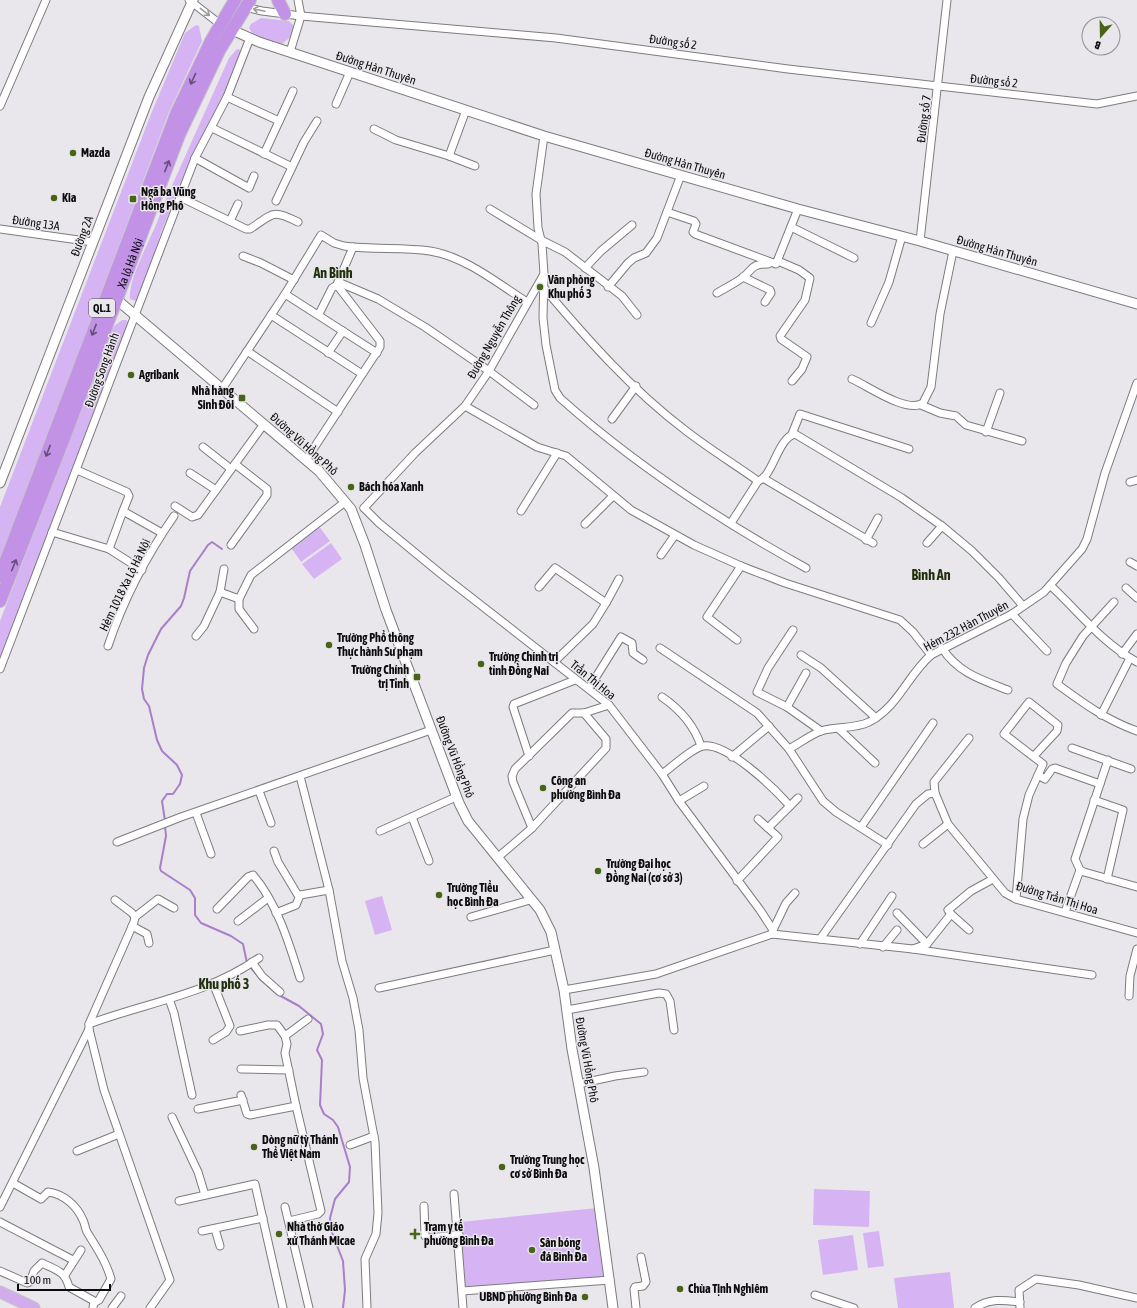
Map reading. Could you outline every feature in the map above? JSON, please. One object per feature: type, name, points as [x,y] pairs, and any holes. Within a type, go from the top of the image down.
[{"type":"highway","points":[[233,0],[247,4]]},
{"type":"highway","name":"Xa lộ Hà Nội","points":[[0,576],[177,112],[233,0]]},
{"type":"highway","points":[[278,0],[285,14]]},
{"type":"highway","name":"Xa lộ Hà Nội","points":[[0,601],[64,438],[179,135],[197,95],[247,4]]},
{"type":"highway","points":[[220,24],[232,30]]},
{"type":"main road","points":[[0,1292],[28,1307]]},
{"type":"street","points":[[0,106],[46,0]]},
{"type":"street","points":[[290,52],[301,16],[298,0]]},
{"type":"street","name":"Đường số 7","points":[[920,241],[947,0]]},
{"type":"street","points":[[191,1],[220,24]]},
{"type":"street","name":"Đường 2A","points":[[0,483],[149,98],[191,1]]},
{"type":"street","name":"Đường số 2","points":[[247,4],[262,11],[301,16],[556,38],[938,87],[1098,104],[1137,96]]},
{"type":"street","name":"Đường Hàn Thuyên","points":[[232,30],[290,52],[544,136],[798,209],[920,241],[1137,304]]},
{"type":"street","name":"Đường Song Hành","points":[[0,669],[195,158],[227,97],[250,38]]},
{"type":"street","points":[[336,104],[350,72]]},
{"type":"street","points":[[264,154],[293,91]]},
{"type":"street","points":[[227,97],[279,122]]},
{"type":"street","points":[[449,156],[466,110]]},
{"type":"street","points":[[276,201],[304,142],[317,121]]},
{"type":"street","points":[[212,128],[292,168]]},
{"type":"street","points":[[374,129],[396,140],[449,156],[475,166]]},
{"type":"street","points":[[544,136],[539,161],[536,194],[538,228],[541,240],[544,274],[543,318],[546,345],[555,390],[560,398],[649,469],[770,548],[806,568]]},
{"type":"street","points":[[195,158],[248,188],[254,176]]},
{"type":"street","points":[[608,287],[628,263],[646,252],[657,238],[681,175]]},
{"type":"street","points":[[180,197],[246,229],[250,229],[274,213],[281,214],[298,222]]},
{"type":"street","points":[[230,221],[238,204]]},
{"type":"street","points":[[490,209],[541,240],[565,252],[608,287],[622,296],[637,315]]},
{"type":"street","points":[[776,262],[798,209]]},
{"type":"street","points":[[667,212],[694,221],[696,224],[693,232],[695,234],[799,270],[810,278],[804,300],[780,336],[781,339],[807,357],[802,369],[792,381]]},
{"type":"street","points":[[585,268],[601,250],[632,224]]},
{"type":"street","points":[[791,227],[854,258]]},
{"type":"street","name":"Đường 13A","points":[[0,229],[93,242]]},
{"type":"street","points":[[222,389],[285,294],[321,236],[334,243],[353,247],[424,251],[455,258],[471,266],[527,302]]},
{"type":"street","points":[[871,323],[889,282],[902,236]]},
{"type":"street","points":[[318,314],[332,288],[337,283],[353,247]]},
{"type":"street","points":[[921,405],[931,387],[940,314],[953,251]]},
{"type":"street","points":[[243,256],[266,265],[294,280]]},
{"type":"street","points":[[717,293],[743,277],[752,267],[758,264],[776,262]]},
{"type":"street","name":"Đường Nguyễn Thông","points":[[364,508],[414,452],[464,406],[489,371],[544,274]]},
{"type":"street","points":[[743,277],[770,290],[771,293],[765,302]]},
{"type":"street","points":[[306,460],[380,347],[380,341],[337,283]]},
{"type":"street","points":[[337,283],[378,299],[425,327],[489,371],[534,405]]},
{"type":"street","points":[[544,288],[581,332],[685,431],[760,479],[870,542],[878,518]]},
{"type":"street","points":[[285,294],[377,353]]},
{"type":"street","name":"Đường Vũ Hồng Phô","points":[[116,299],[306,460],[326,478],[348,506],[365,545],[386,610],[456,797],[468,821],[547,922],[564,990],[578,1084],[594,1168],[613,1308]]},
{"type":"street","points":[[271,315],[362,374]]},
{"type":"street","points":[[328,353],[343,331]]},
{"type":"street","points":[[247,351],[338,412]]},
{"type":"street","points":[[852,379],[900,404],[921,405],[940,413],[956,416],[966,425],[986,432],[1003,434],[1022,440]]},
{"type":"street","name":"Hẻm 232 Hàn Thuyên","points":[[790,749],[821,731],[864,724],[876,718],[899,696],[921,664],[931,655],[942,648],[1012,614],[1051,586],[1082,549],[1087,539],[1105,474],[1137,383]]},
{"type":"street","points":[[612,419],[636,386]]},
{"type":"street","points":[[986,432],[1000,393]]},
{"type":"street","points":[[464,406],[537,447],[566,456],[631,510],[675,535],[741,566],[785,583],[900,620],[914,632],[931,655]]},
{"type":"street","points":[[731,523],[792,434],[800,414],[909,449]]},
{"type":"street","points":[[175,506],[192,517],[196,517],[264,424]]},
{"type":"street","points":[[792,434],[797,435],[902,498],[942,526],[977,556],[1023,606]]},
{"type":"street","points":[[203,447],[267,489],[267,495],[231,545]]},
{"type":"street","points":[[521,511],[557,453]]},
{"type":"street","points":[[77,470],[126,492],[129,496],[109,549]]},
{"type":"street","points":[[190,473],[216,490]]},
{"type":"street","points":[[585,524],[613,496]]},
{"type":"street","points":[[254,629],[239,609],[239,599],[251,574],[348,506],[364,508]]},
{"type":"street","name":"Trần Thị Hoa","points":[[364,508],[379,523],[441,574],[609,705],[662,774],[679,801],[760,910],[772,932]]},
{"type":"street","name":"Hẻm 1018 Xa Lộ Hà Nội","points":[[124,511],[162,533]]},
{"type":"street","name":"Hẻm 1018 Xa Lộ Hà Nội","points":[[108,646],[123,607],[162,533],[174,516]]},
{"type":"street","points":[[927,543],[942,526]]},
{"type":"street","points":[[52,532],[109,549],[142,570]]},
{"type":"street","points":[[661,554],[675,535]]},
{"type":"street","points":[[737,640],[707,617],[741,566]]},
{"type":"street","points":[[539,587],[555,568],[606,603]]},
{"type":"street","points":[[196,636],[204,626],[220,592],[224,569]]},
{"type":"street","points":[[554,662],[592,624],[606,603],[619,579]]},
{"type":"street","points":[[1051,586],[1102,639],[1122,654],[1137,662]]},
{"type":"street","points":[[1126,588],[1137,598]]},
{"type":"street","points":[[220,592],[239,599]]},
{"type":"street","points":[[1114,602],[1090,626],[1066,663],[1057,684],[1101,715],[1137,731]]},
{"type":"street","points":[[1012,614],[1047,651]]},
{"type":"street","points":[[793,630],[768,668],[757,691],[759,694],[787,706],[821,731]]},
{"type":"street","points":[[1122,654],[1137,634]]},
{"type":"street","points":[[589,688],[621,637],[632,642],[633,653],[643,660]]},
{"type":"street","points":[[660,648],[757,713],[790,749],[823,801],[836,812],[888,845]]},
{"type":"street","points":[[942,648],[954,665],[965,672],[1008,690]]},
{"type":"street","points":[[801,655],[820,668],[876,718]]},
{"type":"street","points":[[1101,715],[1130,658]]},
{"type":"street","points":[[787,706],[806,673]]},
{"type":"street","points":[[529,756],[513,707],[514,704],[575,680]]},
{"type":"street","points":[[662,698],[683,714],[690,723],[701,746]]},
{"type":"street","points":[[1016,899],[1023,819],[1029,795],[1043,764],[1004,734],[1029,702],[1058,725],[1056,731],[1034,756]]},
{"type":"street","points":[[532,828],[513,782],[512,776],[515,770],[572,713],[584,713],[609,705]]},
{"type":"street","points":[[497,858],[532,828],[606,748],[606,739],[584,713]]},
{"type":"street","points":[[861,827],[933,723]]},
{"type":"street","points":[[732,757],[769,726]]},
{"type":"street","points":[[839,729],[875,763]]},
{"type":"street","points":[[117,842],[166,823],[259,792],[300,776],[432,730]]},
{"type":"street","points":[[820,939],[916,804],[928,794],[935,793],[934,782],[969,738]]},
{"type":"street","points":[[662,774],[701,746],[712,747],[732,757],[768,782],[790,806]]},
{"type":"street","points":[[1072,748],[1131,769]]},
{"type":"street","points":[[1065,912],[1080,870],[1075,859],[1108,760]]},
{"type":"street","points":[[1038,776],[1045,778],[1052,769],[1055,768],[1100,784]]},
{"type":"street","points":[[300,776],[329,890],[342,961],[359,1030],[363,1078],[374,1136],[378,1213],[376,1234],[365,1259],[367,1308]]},
{"type":"street","points":[[679,801],[704,786]]},
{"type":"street","points":[[259,792],[271,823]]},
{"type":"street","name":"Đường Trần Thị Hoa","points":[[935,793],[948,824],[1005,893],[1016,899],[1137,933]]},
{"type":"street","points":[[380,831],[456,797]]},
{"type":"street","points":[[768,828],[798,798]]},
{"type":"street","points":[[1094,800],[1123,810],[1107,879]]},
{"type":"street","points":[[196,813],[211,854]]},
{"type":"street","points":[[412,817],[429,861]]},
{"type":"street","points":[[737,881],[778,838],[758,819]]},
{"type":"street","points":[[923,844],[948,824]]},
{"type":"street","points":[[274,851],[278,862],[299,897]]},
{"type":"street","points":[[1080,870],[1137,887]]},
{"type":"street","points":[[217,909],[251,875],[260,884],[276,913],[300,978]]},
{"type":"street","points":[[969,930],[948,910],[971,891],[993,879]]},
{"type":"street","points":[[276,913],[296,905],[299,897],[303,894],[329,890]]},
{"type":"street","points":[[772,932],[786,903],[795,893]]},
{"type":"street","points":[[860,944],[892,896]]},
{"type":"street","points":[[238,921],[268,898]]},
{"type":"street","points":[[0,1207],[89,1027],[135,917],[158,899],[174,908]]},
{"type":"street","points":[[115,900],[135,917]]},
{"type":"street","points":[[471,917],[530,900]]},
{"type":"street","points":[[896,913],[927,944]]},
{"type":"street","points":[[913,949],[927,944],[951,914]]},
{"type":"street","points":[[132,926],[147,934],[149,943]]},
{"type":"street","points":[[883,947],[897,930]]},
{"type":"street","points":[[564,990],[656,974],[772,932],[883,947],[913,949],[1092,975]]},
{"type":"street","points":[[1129,996],[1130,976],[1137,949]]},
{"type":"street","points":[[379,988],[555,950]]},
{"type":"street","points":[[89,1027],[195,991],[245,967],[259,958]]},
{"type":"street","points":[[252,962],[262,976],[280,992]]},
{"type":"street","points":[[213,983],[230,1026],[226,1032],[213,1040]]},
{"type":"street","points":[[566,1010],[659,993],[666,994],[670,1001],[674,1030]]},
{"type":"street","points":[[169,999],[174,1013],[192,1095]]},
{"type":"street","points":[[285,1036],[308,1019]]},
{"type":"street","points":[[240,1031],[268,1025],[277,1025],[285,1036],[287,1044],[286,1053],[296,1106],[321,1211],[318,1214],[289,1221]]},
{"type":"street","points":[[89,1027],[104,1090],[170,1280],[150,1308]]},
{"type":"street","points":[[241,1069],[289,1070]]},
{"type":"street","points":[[578,1084],[615,1076],[644,1072]]},
{"type":"street","points":[[198,1109],[242,1097],[247,1114],[250,1115],[296,1106]]},
{"type":"street","points":[[172,1117],[198,1172],[205,1195]]},
{"type":"street","points":[[77,1150],[119,1134]]},
{"type":"street","points":[[350,1145],[374,1136]]},
{"type":"street","points":[[0,1271],[27,1283],[30,1282],[34,1272],[42,1263],[65,1275],[68,1279],[69,1286],[86,1296],[94,1305],[99,1300],[111,1278],[98,1248],[87,1232],[79,1211],[67,1199],[48,1192],[41,1199],[13,1183]]},
{"type":"street","points":[[179,1201],[254,1184],[283,1308]]},
{"type":"street","points":[[454,1194],[463,1308]]},
{"type":"street","points":[[424,1206],[425,1236],[427,1238],[431,1239],[458,1235]]},
{"type":"street","points":[[285,1208],[308,1308]]},
{"type":"street","points":[[202,1231],[263,1218]]},
{"type":"street","points":[[0,1222],[73,1260]]},
{"type":"street","points":[[215,1229],[220,1246]]},
{"type":"street","points":[[65,1275],[73,1260],[81,1250]]},
{"type":"street","points":[[636,1308],[634,1289],[635,1287],[643,1286],[646,1282],[641,1257]]},
{"type":"street","points":[[975,1308],[983,1303],[995,1300],[1020,1305],[1020,1290],[1036,1279],[1079,1285],[1137,1298]]},
{"type":"street","points":[[462,1291],[610,1280]]},
{"type":"street","points":[[815,1295],[854,1308]]},
{"type":"street","points":[[112,1308],[121,1296]]},
{"type":"shaded area","points":[[261,18],[289,21],[293,25],[293,35],[282,44],[253,35],[249,28],[251,24]]},
{"type":"shaded area","points":[[196,25],[199,26],[202,41],[169,112],[0,561],[0,507],[151,114],[185,33]]},
{"type":"shaded area","points":[[237,49],[240,50],[240,55],[221,100],[192,157],[162,230],[136,301],[130,299],[133,278],[162,208],[229,58]]},
{"type":"shaded area","points":[[122,320],[126,320],[129,323],[0,661],[0,621],[113,327]]},
{"type":"shaded area","points":[[318,525],[330,541],[301,562],[290,546]]},
{"type":"shaded area","points":[[331,543],[342,559],[314,579],[302,564]]},
{"type":"shaded area","points":[[382,896],[392,930],[375,935],[365,901]]},
{"type":"shaded area","points":[[814,1189],[870,1191],[869,1227],[813,1225]]},
{"type":"shaded area","name":"Sân bóng đá Bình Đa","points":[[597,1208],[606,1278],[464,1289],[460,1222]]},
{"type":"shaded area","points":[[879,1231],[884,1266],[868,1268],[863,1233]]},
{"type":"shaded area","points":[[853,1235],[858,1270],[823,1275],[818,1240]]},
{"type":"shaded area","points":[[950,1272],[954,1308],[898,1308],[894,1278]]},
{"type":"waterway","points":[[165,821],[162,801],[167,794],[173,794],[180,784],[182,775],[177,765],[162,751],[157,740],[149,706],[144,699],[142,689],[144,668],[148,655],[161,629],[181,606],[190,571],[208,545],[212,542],[222,549]]},
{"type":"waterway","points":[[165,826],[166,836],[160,868],[161,871],[190,890],[195,898],[195,915],[201,923],[231,936],[243,944],[247,963],[261,980],[277,994],[299,1006],[321,1024],[323,1034],[317,1050],[322,1060],[320,1105],[324,1114],[333,1120],[338,1127],[350,1167],[349,1182],[335,1199],[330,1218],[331,1230],[343,1261],[345,1290],[343,1308]]},
{"type":"place","name":"Mazda","points":[[73,153]]},
{"type":"place","name":"Kia","points":[[54,198]]},
{"type":"place","name":"Ngã ba Vũng Hồng Phô","points":[[133,199]]},
{"type":"place","name":"Văn phòng Khu phố 3","points":[[540,287]]},
{"type":"place","name":"Agribank","points":[[131,375]]},
{"type":"place","name":"Nhà hàng Sinh Đôi","points":[[242,398]]},
{"type":"place","name":"Bách hóa Xanh","points":[[351,487]]},
{"type":"place","name":"Trường Phổ thông Thực hành Sư phạm","points":[[329,645]]},
{"type":"place","name":"Trường Chính trị tỉnh Đồng Nai","points":[[481,664]]},
{"type":"place","name":"Trường Chính trị Tỉnh","points":[[417,677]]},
{"type":"place","name":"Công an phường Bình Đa","points":[[543,788]]},
{"type":"place","name":"Trường Đại học Đồng Nai (cơ sở 3)","points":[[598,871]]},
{"type":"place","name":"Trường Tiểu học Bình Đa","points":[[439,895]]},
{"type":"place","name":"Dòng nữ tỳ Thánh Thể Việt Nam","points":[[254,1147]]},
{"type":"place","name":"Trường Trung học cơ sở Bình Đa","points":[[502,1167]]},
{"type":"place","name":"Nhà thờ Giáo xứ Thánh Micae","points":[[279,1234]]},
{"type":"place","name":"Trạm y tế phường Bình Đa","points":[[415,1234]]},
{"type":"place","name":"Sân bóng đá Bình Đa","points":[[532,1250]]},
{"type":"place","name":"Chùa Tịnh Nghiêm","points":[[680,1289]]},
{"type":"place","name":"UBND phường Bình Đa","points":[[585,1297]]},
{"type":"district","name":"An Bình","points":[[333,273]]},
{"type":"district","name":"Bình An","points":[[931,575]]},
{"type":"district","name":"Khu phố 3","points":[[224,984]]}]
